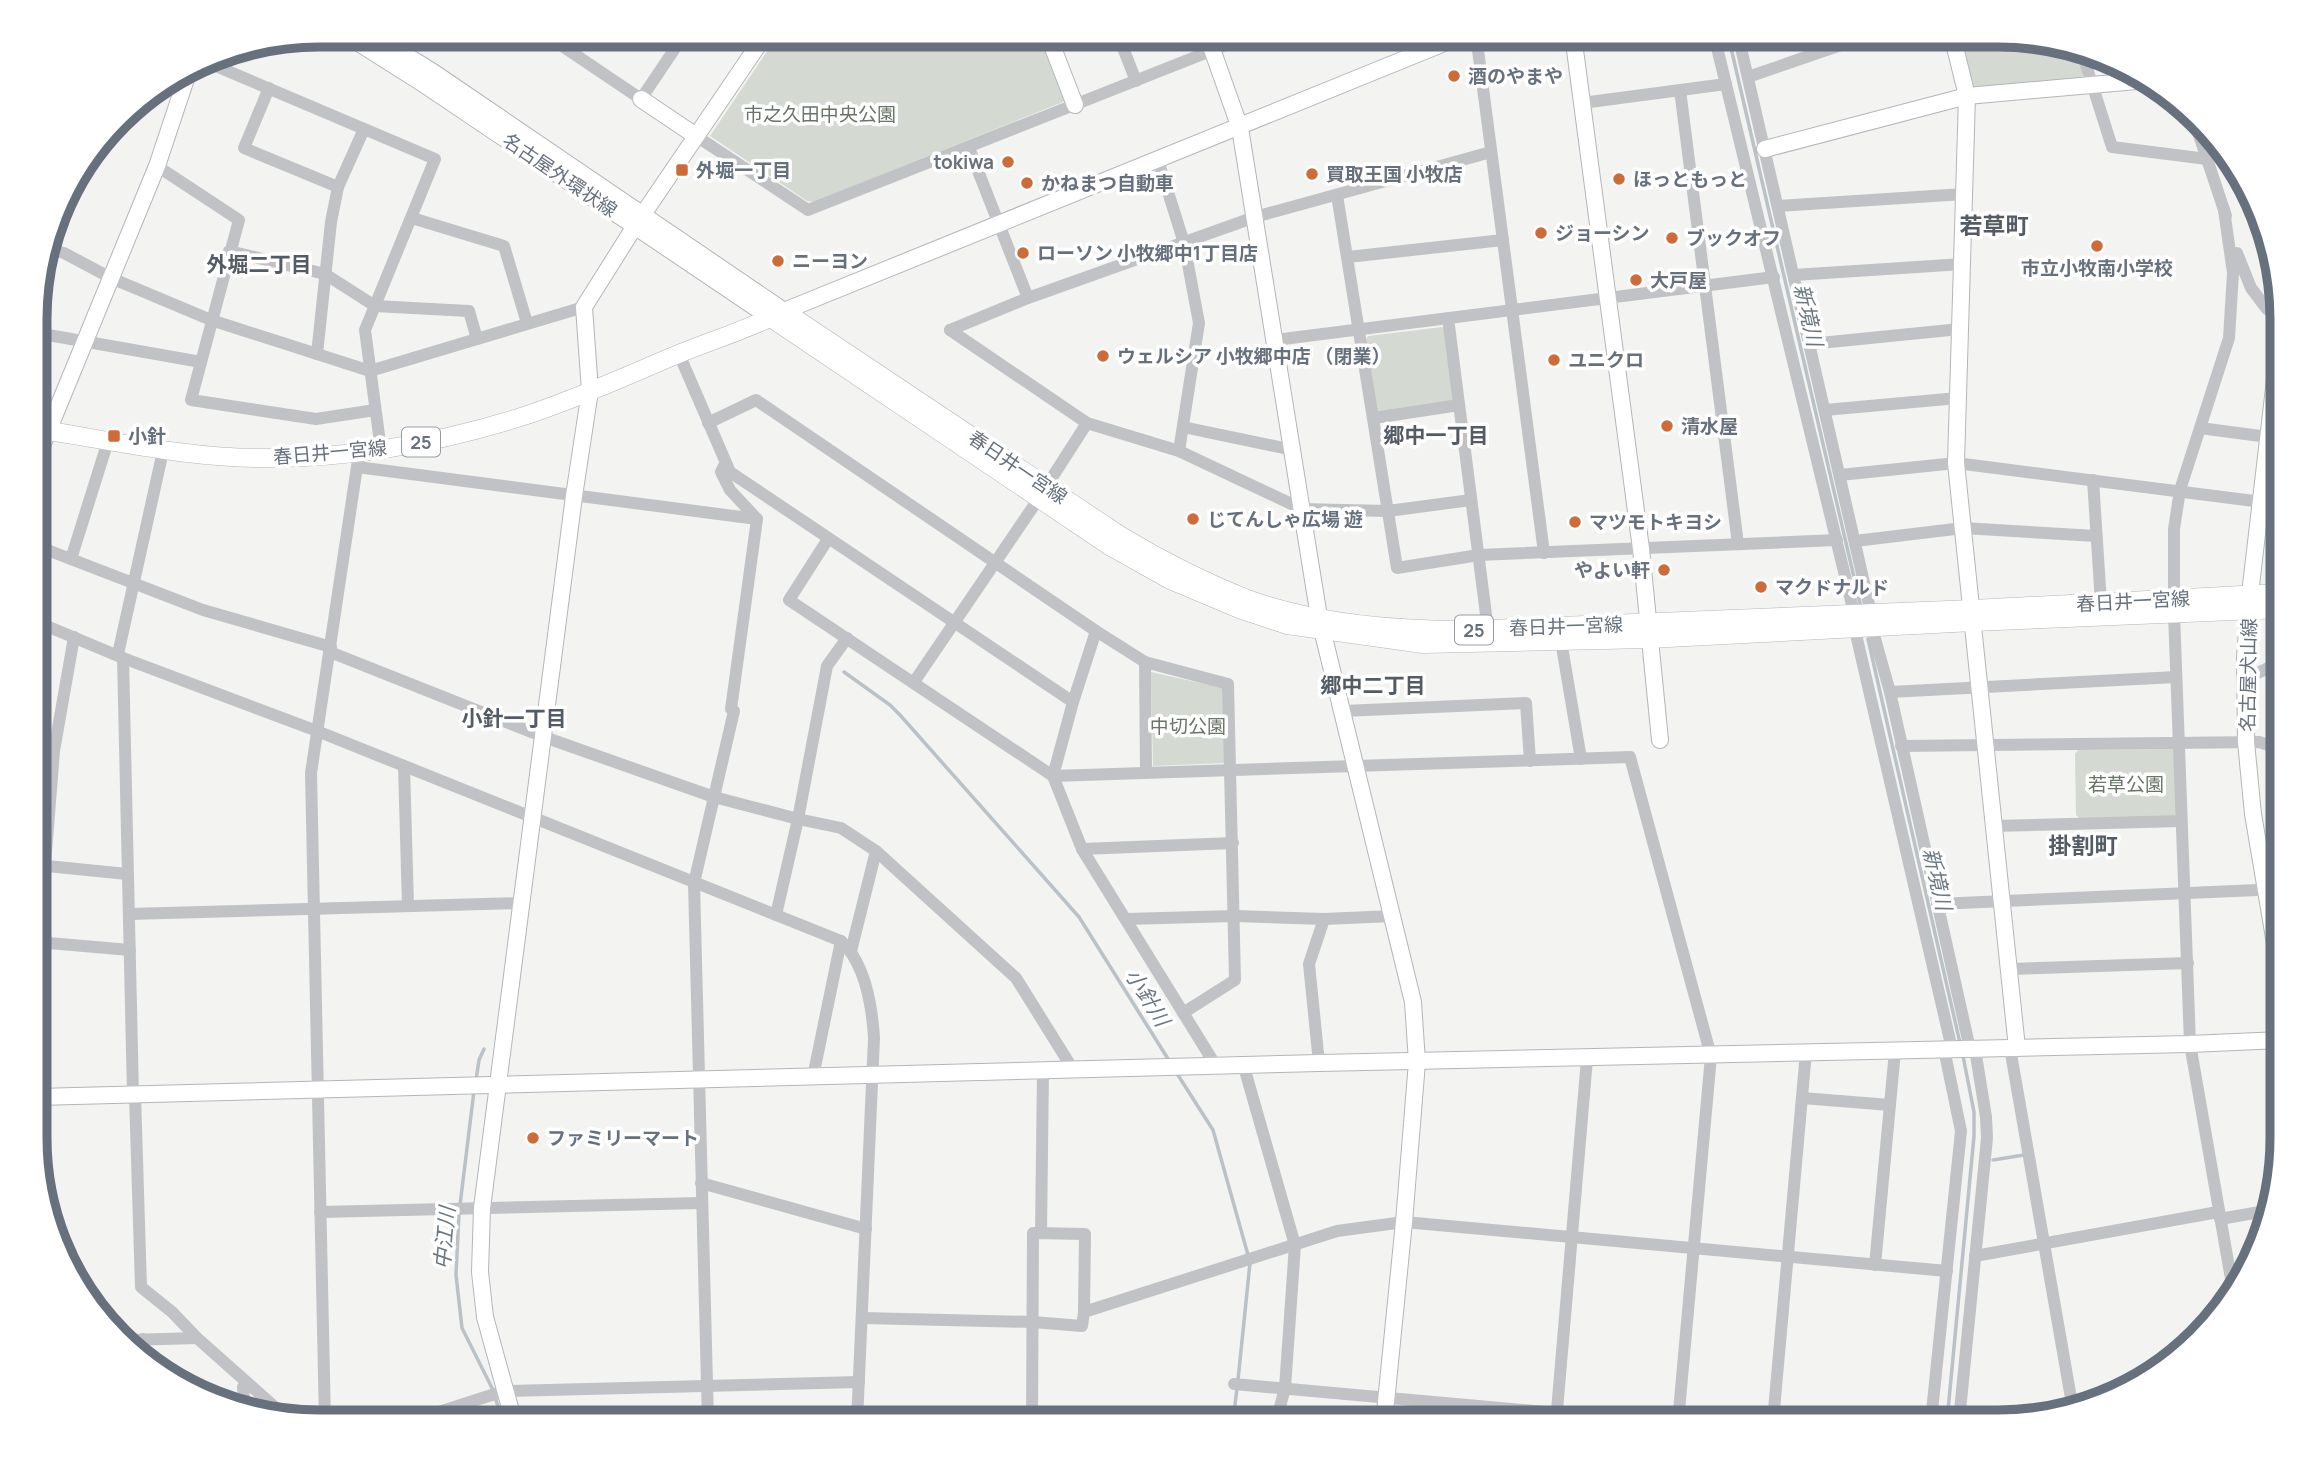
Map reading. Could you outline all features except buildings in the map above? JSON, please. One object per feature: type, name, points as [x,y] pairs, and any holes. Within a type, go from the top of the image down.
[{"type":"main road","name":"春日井一宮線","points":[[47,431],[163,451],[215,456],[358,460],[381,450],[466,433],[525,415],[778,314],[1043,492],[1111,547],[1170,580],[1239,609],[1287,625],[1321,624],[1423,630],[1649,631],[2174,607],[2250,602],[2270,596]]},
{"type":"main road","name":"春日井一宮線","points":[[2250,602],[2270,607]]},
{"type":"main road","name":"春日井一宮線","points":[[1973,616],[2101,603],[2174,607]]},
{"type":"main road","name":"春日井一宮線","points":[[1321,624],[1423,644],[1561,641],[1649,631]]},
{"type":"street","name":"名古屋外環状線","points":[[365,47],[639,220]]},
{"type":"street","name":"名古屋外環状線","points":[[392,47],[433,72],[639,220],[778,314]]},
{"type":"street","points":[[565,47],[808,210],[1136,81],[1201,47]]},
{"type":"street","points":[[641,99],[676,47]]},
{"type":"street","points":[[510,1410],[491,1343],[480,1272],[478,1208],[483,1085],[522,903],[590,391],[584,307],[639,220],[757,47]]},
{"type":"street","points":[[1053,47],[1075,105]]},
{"type":"street","points":[[1123,47],[1136,81]]},
{"type":"street","points":[[1210,47],[1240,128],[1321,624],[1413,1002],[1417,1062],[1386,1410]]},
{"type":"street","points":[[778,314],[1435,47]]},
{"type":"street","points":[[1478,47],[1544,552]]},
{"type":"street","points":[[1575,47],[1641,549],[1660,740]]},
{"type":"street","points":[[1717,47],[1837,540],[1863,621],[1890,692],[1937,904],[1973,1049],[1986,1117],[1987,1138],[1960,1410]]},
{"type":"street","points":[[1741,47],[1757,131],[1765,149],[1855,541],[1863,621],[1948,1049],[1961,1131],[1932,1410]]},
{"type":"street","points":[[1748,76],[1834,47]]},
{"type":"street","points":[[1955,47],[1967,96],[1956,463],[2010,969],[2013,1048],[2071,1399]]},
{"type":"street","points":[[2085,62],[2112,147],[2207,159]]},
{"type":"street","points":[[218,67],[435,159],[365,330],[381,450]]},
{"type":"street","points":[[1765,149],[1967,96],[2130,82]]},
{"type":"street","points":[[47,422],[86,341],[157,166],[185,83]]},
{"type":"street","points":[[1582,103],[1726,84]]},
{"type":"street","points":[[269,88],[244,148],[338,187]]},
{"type":"street","points":[[1679,90],[1738,544]]},
{"type":"street","points":[[317,354],[331,222],[338,187],[364,129]]},
{"type":"street","points":[[1738,135],[1757,131]]},
{"type":"street","points":[[2200,137],[2239,262],[2256,295],[2269,310]]},
{"type":"street","points":[[970,148],[1028,298]]},
{"type":"street","points":[[1471,500],[1388,511],[1302,509],[1179,451],[1087,423],[950,330],[1028,298],[1255,217],[1491,152]]},
{"type":"street","points":[[1158,160],[1184,243],[1199,323],[1179,451]]},
{"type":"street","points":[[157,166],[239,219],[191,400],[316,419],[375,410]]},
{"type":"street","points":[[1778,206],[1965,194]]},
{"type":"street","points":[[1337,195],[1397,568],[1479,555],[1837,540]]},
{"type":"street","points":[[2224,210],[2233,273],[2230,338],[2180,491],[2174,529],[2174,607],[2190,1044],[2231,1278]]},
{"type":"street","points":[[412,218],[503,246],[527,323]]},
{"type":"street","points":[[1348,257],[1503,240]]},
{"type":"street","points":[[56,251],[111,278],[211,320],[370,372],[584,307]]},
{"type":"street","points":[[229,251],[325,274],[375,306],[469,311],[477,339]]},
{"type":"street","points":[[1794,275],[1963,264]]},
{"type":"street","points":[[1275,340],[1774,277]]},
{"type":"street","points":[[2232,293],[2256,295]]},
{"type":"street","points":[[1448,318],[1488,630]]},
{"type":"street","points":[[1810,344],[1960,329]]},
{"type":"street","points":[[47,335],[201,362]]},
{"type":"street","points":[[679,354],[730,472],[1073,702]]},
{"type":"street","points":[[1825,410],[1958,398]]},
{"type":"street","points":[[708,423],[756,400],[1145,662],[1228,684],[1235,980],[1183,1013]]},
{"type":"street","points":[[1374,418],[1459,405]]},
{"type":"street","name":"名古屋犬山線","points":[[2270,420],[2250,602],[2245,678],[2246,742],[2253,814],[2270,874]]},
{"type":"street","points":[[914,682],[1087,423]]},
{"type":"street","points":[[1183,427],[1293,450]]},
{"type":"street","points":[[2200,428],[2268,437]]},
{"type":"street","points":[[71,559],[108,441]]},
{"type":"street","points":[[163,451],[120,656],[141,1287],[172,1312],[272,1406]]},
{"type":"street","points":[[325,1410],[311,773],[358,460],[574,496],[757,519]]},
{"type":"street","points":[[725,463],[721,472],[730,490],[757,519]]},
{"type":"street","points":[[1840,475],[1956,463],[2262,502]]},
{"type":"street","points":[[2092,480],[2101,603]]},
{"type":"street","points":[[708,1410],[694,883],[734,711],[731,709],[757,519]]},
{"type":"street","points":[[1855,541],[1963,528],[2096,536]]},
{"type":"street","points":[[828,539],[789,600],[1053,776],[1082,849],[1216,1066]]},
{"type":"street","points":[[47,550],[203,610],[330,650],[544,737],[714,797],[841,828],[876,851],[1016,978],[1074,1071]]},
{"type":"street","points":[[47,626],[841,941],[851,951],[867,992],[872,1015],[872,1075],[858,1410]]},
{"type":"street","points":[[1053,776],[1096,631]]},
{"type":"street","points":[[47,812],[54,751],[74,637]]},
{"type":"street","points":[[776,915],[798,819],[827,666],[847,638]]},
{"type":"street","points":[[1561,641],[1581,760]]},
{"type":"street","points":[[1145,662],[1146,772]]},
{"type":"street","points":[[2245,678],[2270,667]]},
{"type":"street","points":[[1890,692],[2176,677]]},
{"type":"street","points":[[1343,711],[1526,703],[1530,761]]},
{"type":"street","points":[[1901,746],[2246,742],[2270,746]]},
{"type":"street","points":[[1053,776],[1630,757],[1711,1056],[1679,1410]]},
{"type":"street","points":[[404,766],[408,906]]},
{"type":"street","points":[[1994,826],[2182,821]]},
{"type":"street","points":[[1082,849],[1233,842]]},
{"type":"street","points":[[851,951],[876,851]]},
{"type":"street","points":[[47,866],[127,874]]},
{"type":"street","points":[[1937,904],[2270,888]]},
{"type":"street","points":[[129,914],[522,903]]},
{"type":"street","points":[[1126,919],[1235,916],[1324,919],[1392,916]]},
{"type":"street","points":[[1319,1063],[1309,964],[1324,919]]},
{"type":"street","points":[[813,1077],[841,941]]},
{"type":"street","points":[[47,943],[130,950]]},
{"type":"street","points":[[2010,969],[2188,963]]},
{"type":"street","points":[[47,1097],[2270,1040]]},
{"type":"street","points":[[1875,1265],[1895,1051]]},
{"type":"street","points":[[1774,1410],[1806,1052]]},
{"type":"street","points":[[1558,1410],[1587,1059]]},
{"type":"street","points":[[1244,1067],[1294,1245],[1285,1388],[1279,1410]]},
{"type":"street","points":[[1041,1233],[1043,1071]]},
{"type":"street","points":[[1802,1098],[1890,1105]]},
{"type":"street","points":[[701,1183],[866,1229]]},
{"type":"street","points":[[320,1212],[701,1203]]},
{"type":"street","points":[[1975,1256],[2259,1211]]},
{"type":"street","points":[[1084,1312],[1349,1229],[1404,1222],[1947,1271]]},
{"type":"street","points":[[863,1318],[1033,1322],[1082,1325],[1085,1234],[1033,1233],[1033,1322],[1032,1410]]},
{"type":"street","points":[[137,1339],[197,1338]]},
{"type":"street","points":[[143,1339],[143,1345]]},
{"type":"street","points":[[446,1410],[503,1392],[859,1382]]},
{"type":"street","points":[[244,1399],[243,1387],[247,1383]]},
{"type":"street","points":[[1234,1384],[1494,1410]]},
{"type":"green space","name":"市之久田中央公園","points":[[770,47],[1046,47],[1066,97],[1063,102],[813,202],[807,201],[710,136]]},
{"type":"green space","points":[[1997,47],[2050,52],[2080,61],[2084,74],[2081,78],[1973,89],[1963,49]]},
{"type":"green space","points":[[1442,327],[1445,330],[1454,401],[1380,413],[1377,410],[1365,341],[1368,336]]},
{"type":"green space","name":"中切公園","points":[[1151,672],[1223,688],[1225,763],[1153,766]]},
{"type":"green space","name":"若草公園","points":[[2172,749],[2176,752],[2174,816],[2080,819],[2076,815],[2075,754],[2078,750]]},
{"type":"waterway","name":"新境川","points":[[1731,47],[1860,603]]},
{"type":"waterway","name":"新境川","points":[[1868,639],[1960,1043]]},
{"type":"waterway","name":"小針川","points":[[844,672],[900,715],[1079,917],[1170,1062]]},
{"type":"waterway","name":"中江川","points":[[476,1080],[484,1049]]},
{"type":"waterway","name":"新境川","points":[[1948,1410],[1974,1136],[1974,1112],[1963,1056]]},
{"type":"waterway","name":"小針川","points":[[1176,1072],[1213,1130],[1248,1255]]},
{"type":"waterway","name":"中江川","points":[[460,1205],[474,1091]]},
{"type":"waterway","points":[[1993,1160],[2024,1155]]},
{"type":"waterway","name":"中江川","points":[[459,1213],[456,1275],[462,1328],[493,1390]]},
{"type":"waterway","name":"小針川","points":[[1238,1380],[1250,1263]]},
{"type":"waterway","name":"小針川","points":[[1234,1410],[1237,1388]]},
{"type":"waterway","name":"中江川","points":[[495,1397],[499,1410]]},
{"type":"place","name":"酒のやまや","points":[[1454,76]]},
{"type":"place","name":"tokiwa","points":[[1008,162]]},
{"type":"place","name":"外堀一丁目","points":[[682,170]]},
{"type":"place","name":"買取王国 小牧店","points":[[1312,174]]},
{"type":"place","name":"ほっともっと","points":[[1619,179]]},
{"type":"place","name":"かねまつ自動車","points":[[1027,183]]},
{"type":"place","name":"ジョーシン","points":[[1541,233]]},
{"type":"place","name":"ブックオフ","points":[[1672,238]]},
{"type":"place","name":"市立小牧南小学校","points":[[2097,246]]},
{"type":"place","name":"ローソン 小牧郷中1丁目店","points":[[1023,253]]},
{"type":"place","name":"ニーヨン","points":[[778,261]]},
{"type":"place","name":"大戸屋","points":[[1636,280]]},
{"type":"place","name":"ウェルシア 小牧郷中店 （閉業）","points":[[1103,356]]},
{"type":"place","name":"ユニクロ","points":[[1554,360]]},
{"type":"place","name":"清水屋","points":[[1667,426]]},
{"type":"place","name":"小針","points":[[114,436]]},
{"type":"place","name":"じてんしゃ広場 遊","points":[[1193,519]]},
{"type":"place","name":"マツモトキヨシ","points":[[1575,522]]},
{"type":"place","name":"やよい軒","points":[[1664,570]]},
{"type":"place","name":"マクドナルド","points":[[1761,587]]},
{"type":"place","name":"ファミリーマート","points":[[533,1138]]},
{"type":"district","name":"若草町","points":[[1994,225]]},
{"type":"district","name":"外堀二丁目","points":[[259,264]]},
{"type":"district","name":"郷中一丁目","points":[[1436,435]]},
{"type":"district","name":"郷中二丁目","points":[[1373,685]]},
{"type":"district","name":"小針一丁目","points":[[514,718]]},
{"type":"district","name":"掛割町","points":[[2083,845]]}]
